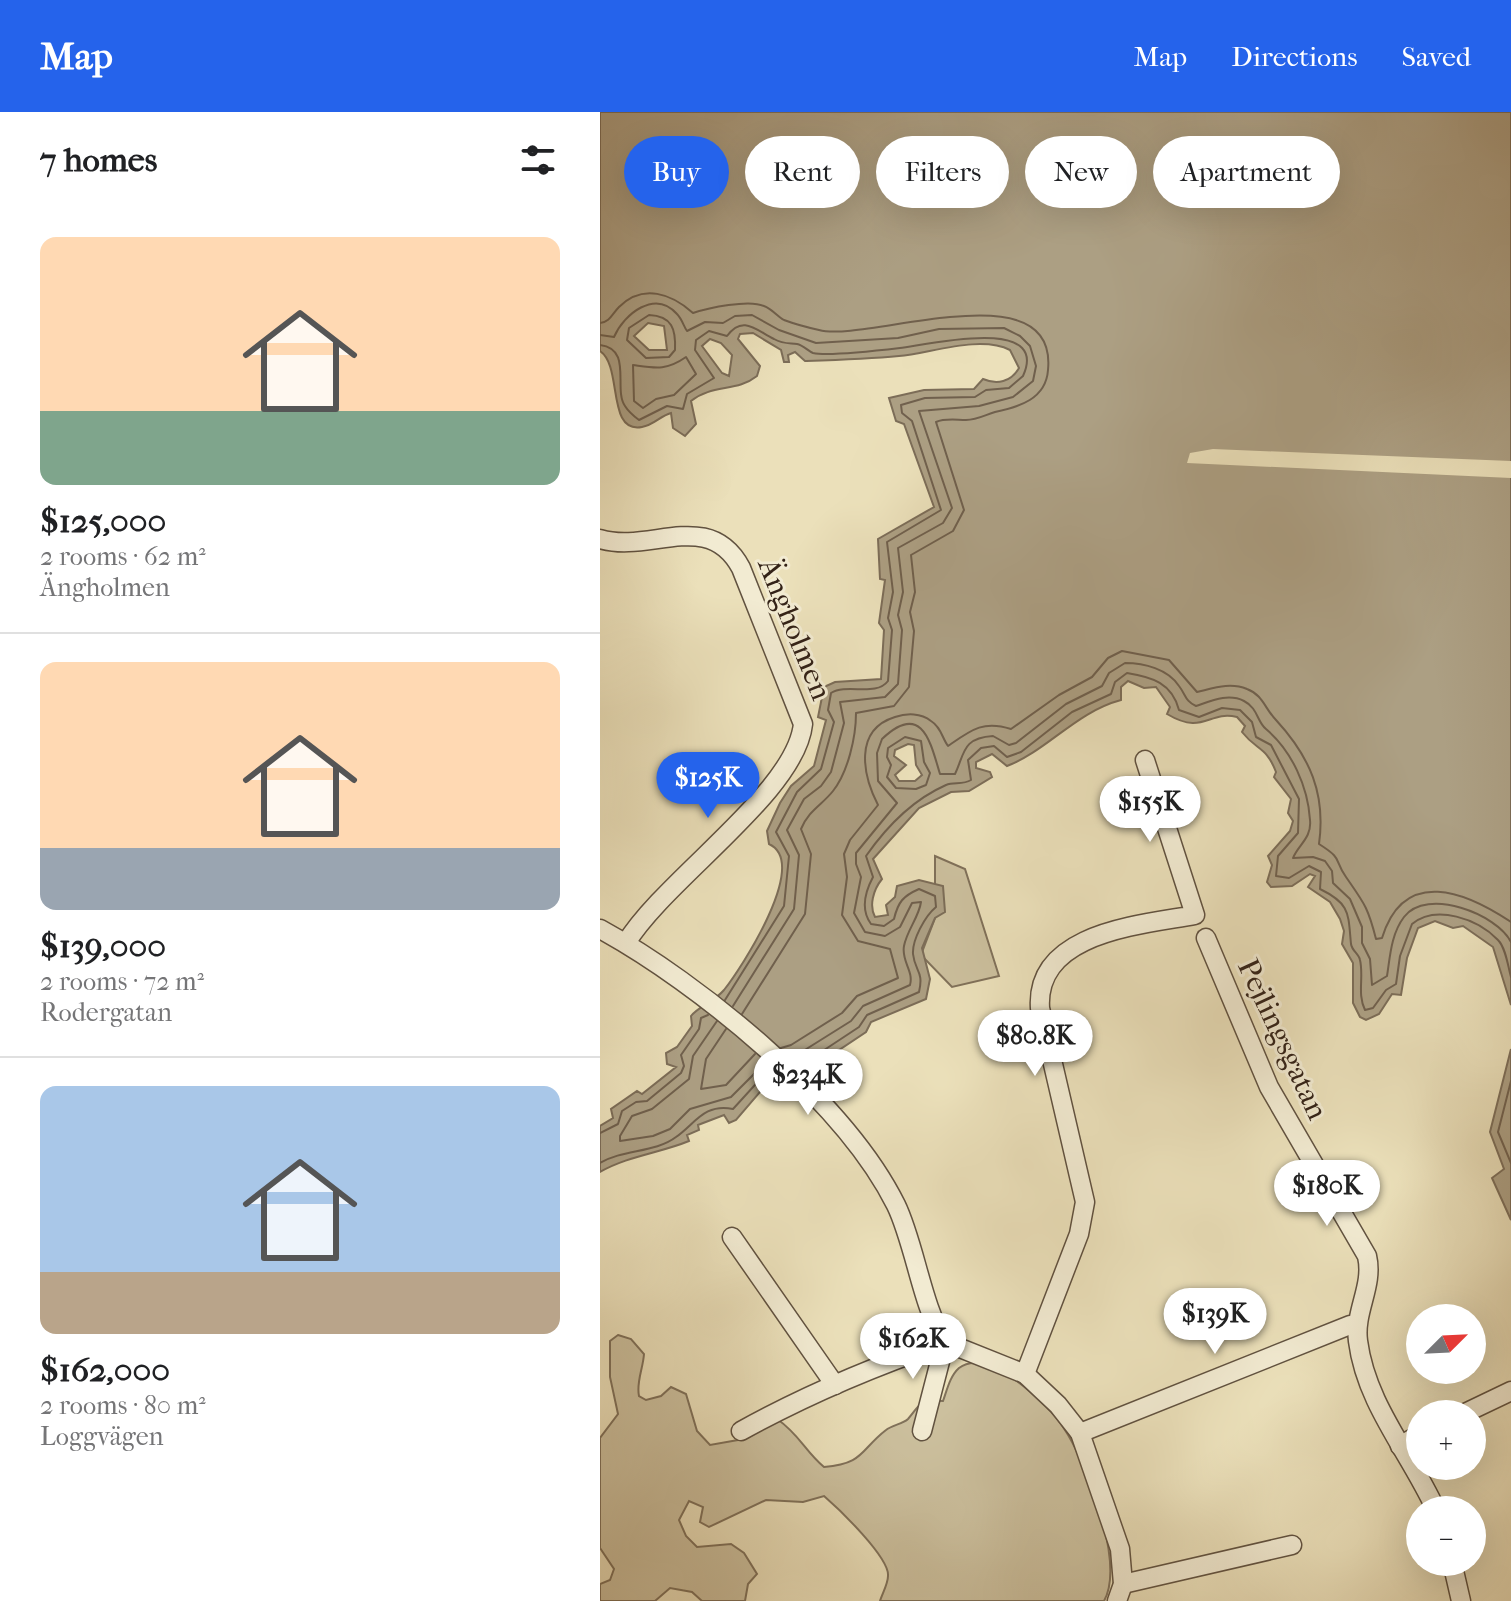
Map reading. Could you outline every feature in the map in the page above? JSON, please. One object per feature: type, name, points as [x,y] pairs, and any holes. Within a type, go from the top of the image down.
[{"type":"street","name":"Ängholmen","points":[[600,539],[631,544],[691,536],[714,540],[729,549],[741,568],[803,724],[795,753],[784,773],[681,877],[638,924],[626,943]]},
{"type":"street","points":[[1025,1374],[1079,1234],[1085,1202],[1040,1008],[1042,977],[1058,958],[1106,933],[1195,915],[1145,760]]},
{"type":"street","points":[[600,929],[690,984],[797,1078],[821,1100],[890,1194],[945,1342],[922,1431]]},
{"type":"street","name":"Pejlingsgatan","points":[[1206,938],[1269,1087],[1367,1256],[1369,1279],[1357,1326],[1366,1373],[1400,1446],[1428,1496]]},
{"type":"street","points":[[732,1237],[835,1385]]},
{"type":"street","points":[[1080,1433],[1350,1325],[1357,1326]]},
{"type":"street","points":[[741,1431],[835,1385],[945,1342],[1025,1374],[1058,1405],[1080,1433],[1120,1549],[1120,1592],[1292,1545]]},
{"type":"street","points":[[1486,1403],[1511,1391]]},
{"type":"street","points":[[1400,1446],[1406,1442]]},
{"type":"street","points":[[1455,1576],[1461,1601]]},
{"type":"shaded area","points":[[935,856],[965,869],[999,976],[952,987],[921,955],[935,918]]},
{"type":"shaded area","points":[[618,1335],[631,1339],[644,1354],[639,1396],[646,1400],[661,1396],[671,1387],[686,1394],[697,1431],[710,1445],[738,1440],[777,1419],[824,1467],[854,1459],[886,1430],[908,1419],[921,1403],[943,1401],[959,1368],[971,1363],[1001,1371],[1045,1405],[1073,1443],[1092,1487],[1107,1538],[1109,1584],[1104,1601],[880,1601],[888,1579],[881,1558],[824,1496],[803,1502],[766,1500],[709,1527],[700,1522],[703,1507],[689,1501],[679,1520],[686,1536],[697,1547],[731,1544],[744,1553],[757,1574],[748,1584],[745,1601],[702,1601],[692,1592],[670,1588],[655,1601],[600,1601],[600,1584],[610,1580],[614,1569],[600,1548],[600,1438],[618,1414],[610,1377],[610,1341]]},
{"type":"water","points":[[600,112],[1511,112],[1511,1005],[1493,947],[1463,926],[1453,928],[1435,921],[1418,928],[1407,958],[1401,995],[1392,994],[1379,1014],[1366,1020],[1360,1017],[1353,1003],[1353,963],[1342,944],[1344,931],[1330,902],[1308,887],[1315,876],[1310,874],[1292,886],[1271,887],[1267,882],[1272,865],[1268,856],[1290,831],[1293,821],[1288,813],[1291,799],[1274,777],[1276,772],[1269,757],[1242,732],[1245,726],[1237,717],[1219,717],[1198,723],[1179,720],[1167,714],[1170,707],[1156,687],[1144,688],[1128,681],[1121,687],[1121,700],[1090,713],[1022,759],[1007,766],[992,754],[976,762],[976,768],[990,772],[992,777],[969,791],[951,792],[919,808],[873,859],[882,879],[873,898],[875,917],[888,915],[886,905],[895,897],[897,886],[919,880],[943,886],[945,912],[935,918],[922,948],[930,979],[926,999],[871,1022],[866,1032],[803,1074],[771,1079],[736,1120],[729,1123],[724,1115],[698,1125],[699,1130],[687,1135],[689,1141],[600,1172],[600,1126],[613,1118],[611,1109],[637,1091],[642,1094],[676,1067],[667,1064],[666,1053],[677,1047],[692,1026],[691,1016],[724,990],[769,916],[782,872],[780,855],[769,844],[767,831],[791,786],[814,766],[826,720],[818,717],[824,687],[835,682],[881,679],[884,630],[879,623],[885,580],[880,579],[878,539],[934,507],[904,424],[896,421],[889,398],[924,390],[974,389],[983,379],[998,382],[1008,379],[1019,368],[1010,350],[984,344],[899,356],[840,360],[805,361],[795,352],[788,355],[789,362],[784,362],[781,350],[753,333],[740,334],[738,339],[760,366],[757,376],[741,384],[707,392],[691,401],[696,424],[685,436],[673,428],[671,413],[642,427],[631,426],[623,420],[607,359],[600,351]],"holes":[[[648,323],[664,326],[667,350],[649,350],[634,336]],[[710,339],[721,343],[732,355],[729,376],[722,373],[702,346]],[[908,744],[914,745],[916,765],[922,775],[915,781],[899,781],[895,775],[906,765],[894,756],[895,750]]]},
{"type":"water","points":[[1511,1049],[1511,1220],[1492,1178],[1504,1169],[1490,1132]]},
{"type":"pier","points":[[1213,449],[1511,461],[1511,478],[1187,463],[1190,453]]}]
